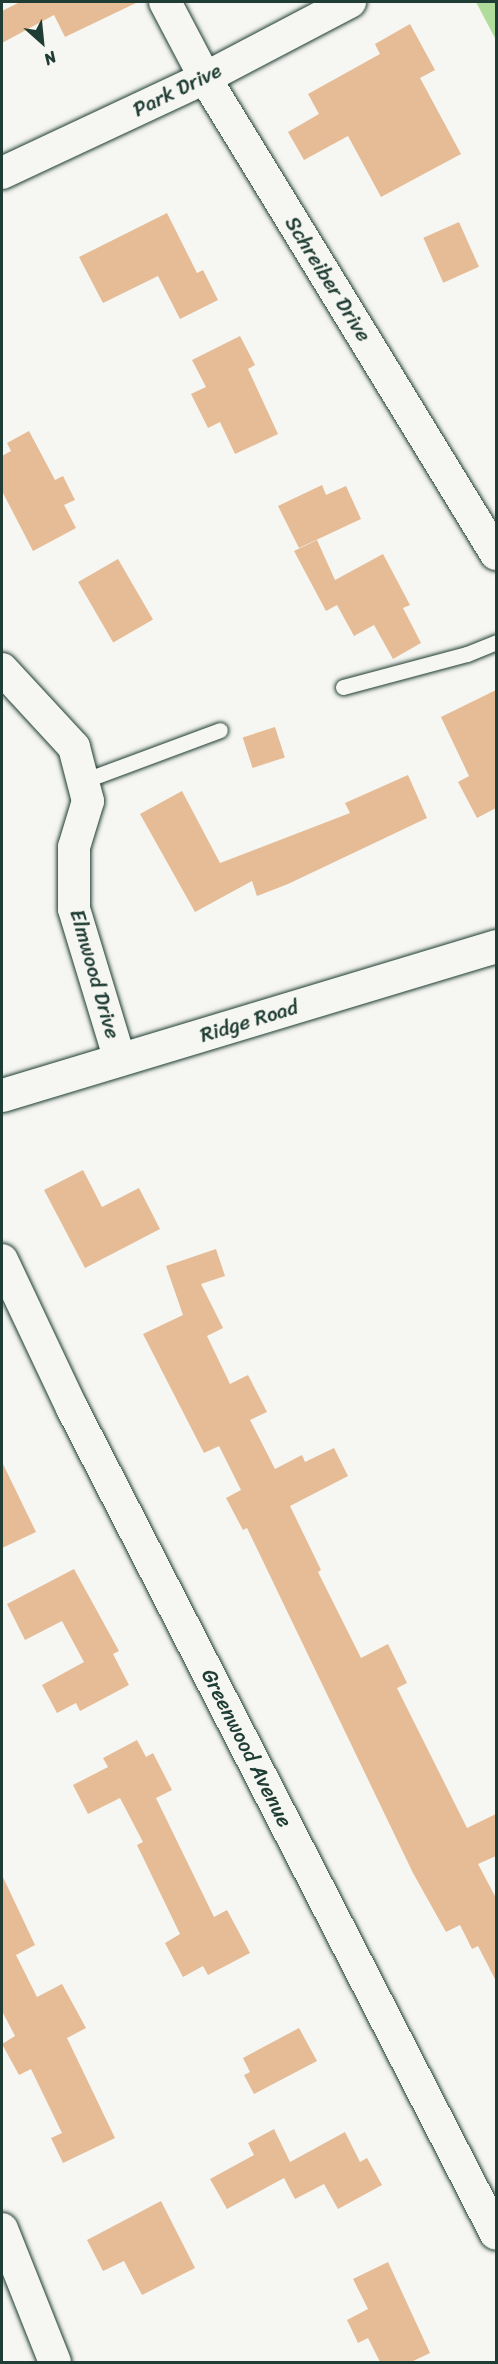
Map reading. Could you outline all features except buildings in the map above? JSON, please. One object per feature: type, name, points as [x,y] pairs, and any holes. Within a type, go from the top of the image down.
[{"type":"main road","name":"Ridge Road","points":[[2,1095],[496,946]]},
{"type":"street","name":"Schreiber Drive","points":[[165,2],[205,78],[496,554]]},
{"type":"street","name":"Park Drive","points":[[2,173],[205,78],[350,2]]},
{"type":"street","name":"Elmwood Drive","points":[[2,669],[74,747],[88,801],[74,847],[74,909],[120,1060]]},
{"type":"street","name":"Greenwood Avenue","points":[[2,1260],[72,1408],[496,2234]]},
{"type":"street","points":[[2,2229],[55,2362]]},
{"type":"lane","points":[[343,687],[467,654],[496,642]]},
{"type":"lane","points":[[83,781],[220,730]]},
{"type":"green space","points":[[476,2],[496,2],[496,40]]}]
